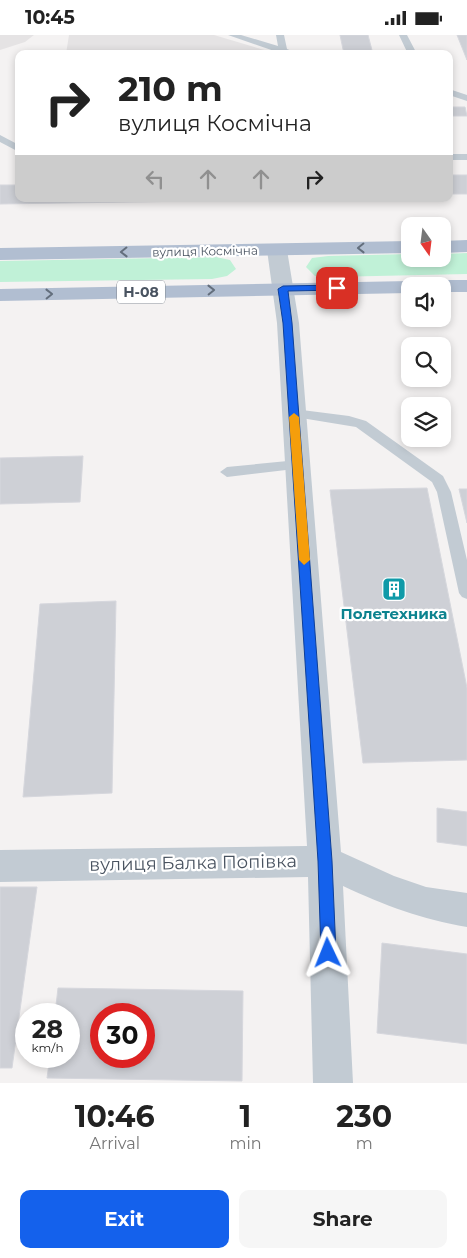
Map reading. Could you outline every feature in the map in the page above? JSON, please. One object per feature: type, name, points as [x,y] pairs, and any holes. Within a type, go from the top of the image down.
[{"type":"main road","name":"вулиця Космічна","points":[[0,255],[401,247]]},
{"type":"main road","points":[[451,247],[467,247]]},
{"type":"main road","points":[[451,286],[467,286]]},
{"type":"main road","name":"Н-08","points":[[0,295],[401,287]]},
{"type":"street","points":[[278,250],[288,323],[325,861],[333,1083]]},
{"type":"street","name":"вулиця Балка Попівка","points":[[0,866],[325,861],[386,889],[426,903],[467,910]]},
{"type":"lane","points":[[232,35],[280,50]]},
{"type":"lane","points":[[280,35],[283,50]]},
{"type":"lane","points":[[403,35],[411,50]]},
{"type":"lane","points":[[453,94],[467,99]]},
{"type":"lane","points":[[0,138],[15,147]]},
{"type":"lane","points":[[453,157],[467,157]]},
{"type":"lane","points":[[294,413],[349,420],[361,424],[438,479],[444,492],[467,593]]},
{"type":"lane","points":[[227,472],[298,465]]},
{"type":"shaded area","points":[[0,35],[34,35],[25,42],[0,50]]},
{"type":"shaded area","points":[[69,35],[214,35],[265,50],[67,50]]},
{"type":"green space","points":[[467,253],[467,274],[331,277],[315,276],[306,267],[312,258],[401,254],[401,267],[451,267],[451,254]]},
{"type":"green space","points":[[216,257],[230,260],[236,269],[227,276],[212,279],[0,282],[0,261]]},
{"type":"building","points":[[340,35],[368,35],[372,50],[343,50]]},
{"type":"building","points":[[457,35],[467,35],[467,60]]},
{"type":"building","points":[[453,107],[465,107],[467,116],[453,116]]},
{"type":"building","points":[[453,175],[467,175],[467,194],[453,194]]},
{"type":"building","points":[[0,185],[15,185],[15,202],[130,202],[0,204]]},
{"type":"building","points":[[83,456],[80,502],[0,504],[0,458]]},
{"type":"building","name":"Полетехника","points":[[427,488],[467,688],[467,760],[363,763],[330,490]]},
{"type":"building","points":[[459,489],[467,489],[467,523]]},
{"type":"building","points":[[116,601],[112,793],[23,797],[40,604]]},
{"type":"building","points":[[437,808],[467,812],[467,846],[437,842]]},
{"type":"building","points":[[0,887],[37,887],[21,1003],[15,1003],[15,1046],[12,1068],[0,1068]]},
{"type":"building","points":[[382,943],[467,954],[467,1044],[377,1033]]},
{"type":"building","points":[[58,988],[243,991],[242,1081],[47,1078],[48,1068],[80,1068],[80,1003],[56,1003]]},
{"type":"slow traffic","points":[[294,417],[304,560]]},
{"type":"place","name":"Полетехника","points":[[394,589]]},
{"type":"route","points":[[328,953],[325,861],[288,323],[283,289],[337,288]]}]
